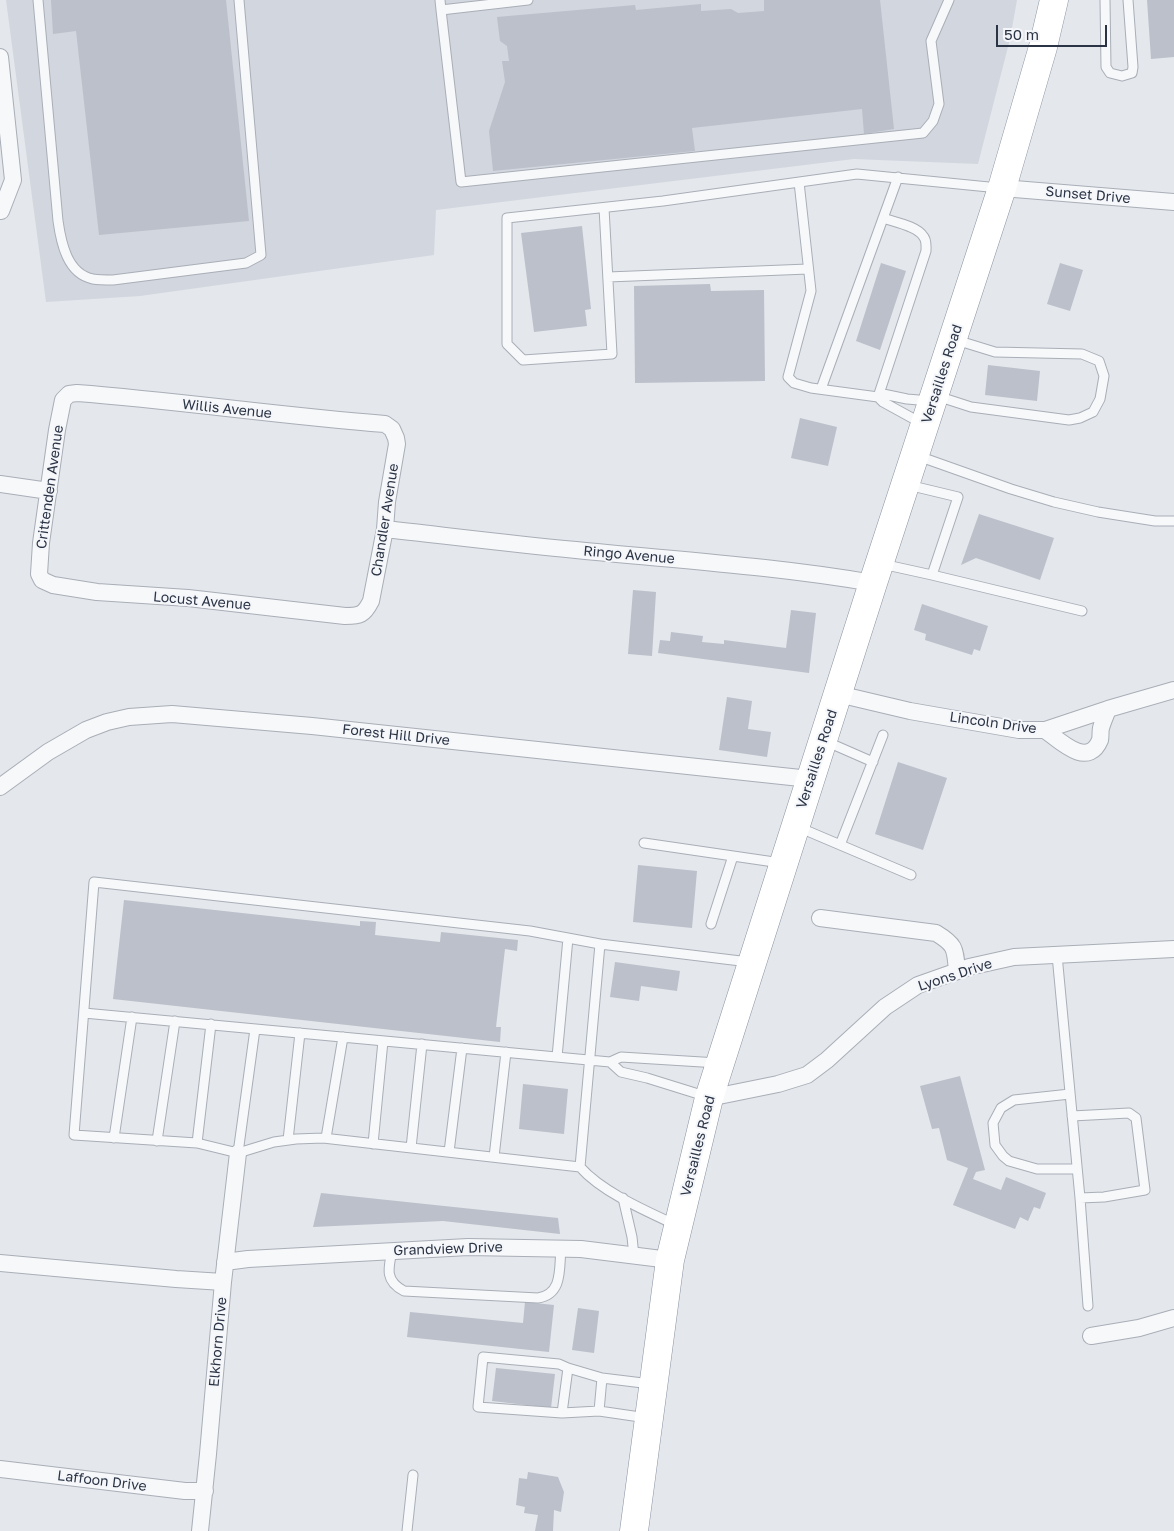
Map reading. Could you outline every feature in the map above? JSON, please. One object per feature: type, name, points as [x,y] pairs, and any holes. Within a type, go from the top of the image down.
[{"type":"highway","name":"Versailles Road","points":[[634,1531],[670,1260],[709,1098],[876,573],[1002,188],[1043,47],[1054,0]]},
{"type":"street","points":[[0,57],[3,124],[12,180],[1,211]]},
{"type":"street","name":"Sunset Drive","points":[[1002,188],[1174,202]]},
{"type":"street","name":"Willis Avenue","points":[[66,396],[77,393],[108,395],[273,414],[385,424],[389,426]]},
{"type":"street","name":"Crittenden Avenue","points":[[42,580],[39,574],[41,543],[56,430],[62,400],[66,396]]},
{"type":"street","name":"Chandler Avenue","points":[[364,614],[372,601],[385,529],[387,502],[397,444],[394,433],[389,426]]},
{"type":"street","points":[[0,484],[49,490]]},
{"type":"street","name":"Ringo Avenue","points":[[385,529],[826,575],[876,573]]},
{"type":"street","name":"Locust Avenue","points":[[42,580],[53,585],[118,594],[188,598],[345,616],[364,614]]},
{"type":"street","name":"Lincoln Drive","points":[[838,694],[910,711],[1019,730],[1045,730],[1174,690]]},
{"type":"street","points":[[1045,730],[1077,752],[1088,753],[1095,748],[1100,738],[1101,728],[1108,709]]},
{"type":"street","name":"Forest Hill Drive","points":[[0,787],[48,752],[86,730],[128,717],[172,714],[312,726],[810,779]]},
{"type":"street","points":[[820,918],[936,933],[949,940],[955,951],[957,971]]},
{"type":"street","name":"Lyons Drive","points":[[709,1098],[807,1076],[827,1060],[884,1006],[918,984],[969,967],[1014,958],[1174,949]]},
{"type":"street","name":"Elkhorn Drive","points":[[200,1531],[225,1262],[238,1153]]},
{"type":"street","name":"Grandview Drive","points":[[225,1262],[258,1258],[468,1247],[581,1249],[670,1260]]},
{"type":"street","points":[[0,1263],[223,1282]]},
{"type":"street","points":[[1091,1336],[1140,1328],[1174,1318]]},
{"type":"street","name":"Laffoon Drive","points":[[0,1469],[176,1490],[205,1491]]},
{"type":"lane","points":[[38,0],[58,221],[62,243],[67,256],[77,272],[91,279],[113,280],[246,263],[262,255],[239,0]]},
{"type":"lane","points":[[528,0],[441,5],[461,182],[923,133],[932,121],[939,104],[931,41],[949,0]]},
{"type":"lane","points":[[1105,0],[1106,67],[1110,74],[1122,76],[1132,73],[1134,67],[1128,0]]},
{"type":"lane","points":[[604,208],[612,354],[523,360],[507,344],[507,218],[662,201],[857,174],[1002,188]]},
{"type":"lane","points":[[816,388],[898,177]]},
{"type":"lane","points":[[798,182],[811,291],[788,377],[794,384],[878,397],[883,402],[931,407],[971,407],[1069,420],[1080,418],[1093,412],[1100,399],[1104,376],[1099,361],[1082,354],[996,352],[953,340]]},
{"type":"lane","points":[[878,397],[926,251],[924,236],[917,230],[883,218]]},
{"type":"lane","points":[[608,277],[808,269]]},
{"type":"lane","points":[[878,397],[883,394],[931,407]]},
{"type":"lane","points":[[915,455],[1054,502],[1098,512],[1155,521],[1174,521]]},
{"type":"lane","points":[[906,484],[958,497],[932,575]]},
{"type":"lane","points":[[876,573],[932,575],[1082,611]]},
{"type":"lane","points":[[840,845],[883,735]]},
{"type":"lane","points":[[823,740],[873,762]]},
{"type":"lane","points":[[795,826],[911,875]]},
{"type":"lane","points":[[644,843],[783,863]]},
{"type":"lane","points":[[712,924],[733,856]]},
{"type":"lane","points":[[679,1226],[623,1198],[588,1176],[580,1167],[326,1138],[274,1142],[238,1153],[196,1143],[74,1135],[94,882],[530,932],[600,944],[752,962]]},
{"type":"lane","points":[[557,1057],[568,938]]},
{"type":"lane","points":[[580,1167],[600,944]]},
{"type":"lane","points":[[1057,955],[1080,1198],[1088,1306]]},
{"type":"lane","points":[[84,1013],[610,1062],[621,1056],[720,1063]]},
{"type":"lane","points":[[114,1138],[132,1017]]},
{"type":"lane","points":[[157,1141],[175,1021]]},
{"type":"lane","points":[[196,1143],[211,1024]]},
{"type":"lane","points":[[238,1153],[255,1029]]},
{"type":"lane","points":[[288,1140],[300,1033]]},
{"type":"lane","points":[[326,1138],[343,1037]]},
{"type":"lane","points":[[373,1144],[383,1041]]},
{"type":"lane","points":[[411,1148],[422,1044]]},
{"type":"lane","points":[[449,1152],[462,1048]]},
{"type":"lane","points":[[494,1157],[506,1052]]},
{"type":"lane","points":[[610,1062],[621,1072],[647,1078],[709,1098]]},
{"type":"lane","points":[[1070,1094],[1014,1100],[1001,1108],[993,1124],[994,1138],[995,1144],[1009,1161],[1037,1168],[1076,1169]]},
{"type":"lane","points":[[1072,1116],[1129,1113],[1136,1118],[1145,1190],[1104,1197],[1080,1198]]},
{"type":"lane","points":[[623,1198],[632,1237],[634,1256]]},
{"type":"lane","points":[[392,1251],[388,1269],[396,1287],[404,1291],[538,1298],[546,1297],[556,1288],[561,1248]]},
{"type":"lane","points":[[649,1418],[599,1411],[562,1413],[478,1407],[482,1357],[558,1364],[602,1378],[654,1384]]},
{"type":"lane","points":[[562,1413],[568,1368]]},
{"type":"lane","points":[[599,1411],[602,1378]]},
{"type":"lane","points":[[407,1531],[413,1474]]},
{"type":"shaded area","points":[[6,0],[1017,0],[1010,39],[978,164],[854,159],[436,210],[434,255],[140,296],[46,302]]},
{"type":"building","points":[[51,0],[226,0],[249,221],[99,235],[76,31],[53,34]]},
{"type":"building","points":[[764,0],[880,0],[894,129],[864,134],[862,109],[692,128],[695,151],[493,171],[489,131],[505,82],[502,61],[509,61],[507,46],[500,41],[497,17],[635,5],[636,10],[701,4],[701,11],[731,9],[738,13],[764,11]]},
{"type":"building","points":[[1147,0],[1174,0],[1174,57],[1151,59]]},
{"type":"building","points":[[582,226],[591,309],[585,310],[587,326],[534,332],[521,233]]},
{"type":"building","points":[[881,263],[906,271],[880,350],[856,341]]},
{"type":"building","points":[[1060,263],[1083,270],[1070,311],[1047,304]]},
{"type":"building","points":[[710,284],[711,291],[764,290],[765,381],[635,383],[634,286]]},
{"type":"building","points":[[988,365],[1040,371],[1037,401],[985,395]]},
{"type":"building","points":[[800,418],[837,427],[828,466],[791,458]]},
{"type":"building","points":[[979,514],[1054,538],[1040,580],[976,558],[961,565]]},
{"type":"building","points":[[633,590],[656,592],[652,656],[628,654]]},
{"type":"building","points":[[922,604],[988,626],[980,651],[974,649],[972,655],[925,640],[926,634],[914,630]]},
{"type":"building","points":[[791,610],[816,613],[809,673],[658,653],[660,640],[670,641],[671,632],[703,636],[702,642],[724,644],[724,640],[786,648]]},
{"type":"building","points":[[727,697],[752,701],[748,729],[771,732],[767,757],[719,750]]},
{"type":"building","points":[[898,762],[947,778],[923,850],[875,834]]},
{"type":"building","points":[[638,865],[697,871],[692,928],[633,922]]},
{"type":"building","points":[[124,900],[360,926],[360,921],[376,922],[375,935],[440,942],[441,932],[518,940],[517,951],[505,949],[496,1027],[501,1027],[500,1042],[113,999]]},
{"type":"building","points":[[615,962],[680,971],[677,991],[641,986],[639,1001],[610,997]]},
{"type":"building","points":[[960,1076],[985,1170],[976,1172],[973,1179],[1001,1190],[1006,1177],[1046,1193],[1040,1209],[1034,1207],[1028,1221],[1020,1217],[1015,1229],[953,1205],[968,1168],[947,1160],[939,1128],[932,1129],[920,1086]]},
{"type":"building","points":[[523,1084],[568,1089],[564,1134],[519,1129]]},
{"type":"building","points":[[321,1193],[558,1218],[560,1234],[443,1221],[313,1227]]},
{"type":"building","points":[[525,1302],[554,1305],[549,1352],[407,1337],[410,1312],[523,1323]]},
{"type":"building","points":[[578,1308],[599,1311],[594,1353],[572,1350]]},
{"type":"building","points":[[496,1368],[555,1374],[551,1408],[492,1401]]},
{"type":"building","points":[[528,1472],[558,1477],[564,1492],[561,1512],[554,1510],[553,1531],[535,1531],[538,1515],[524,1513],[525,1507],[516,1505],[519,1478],[527,1479]]}]
